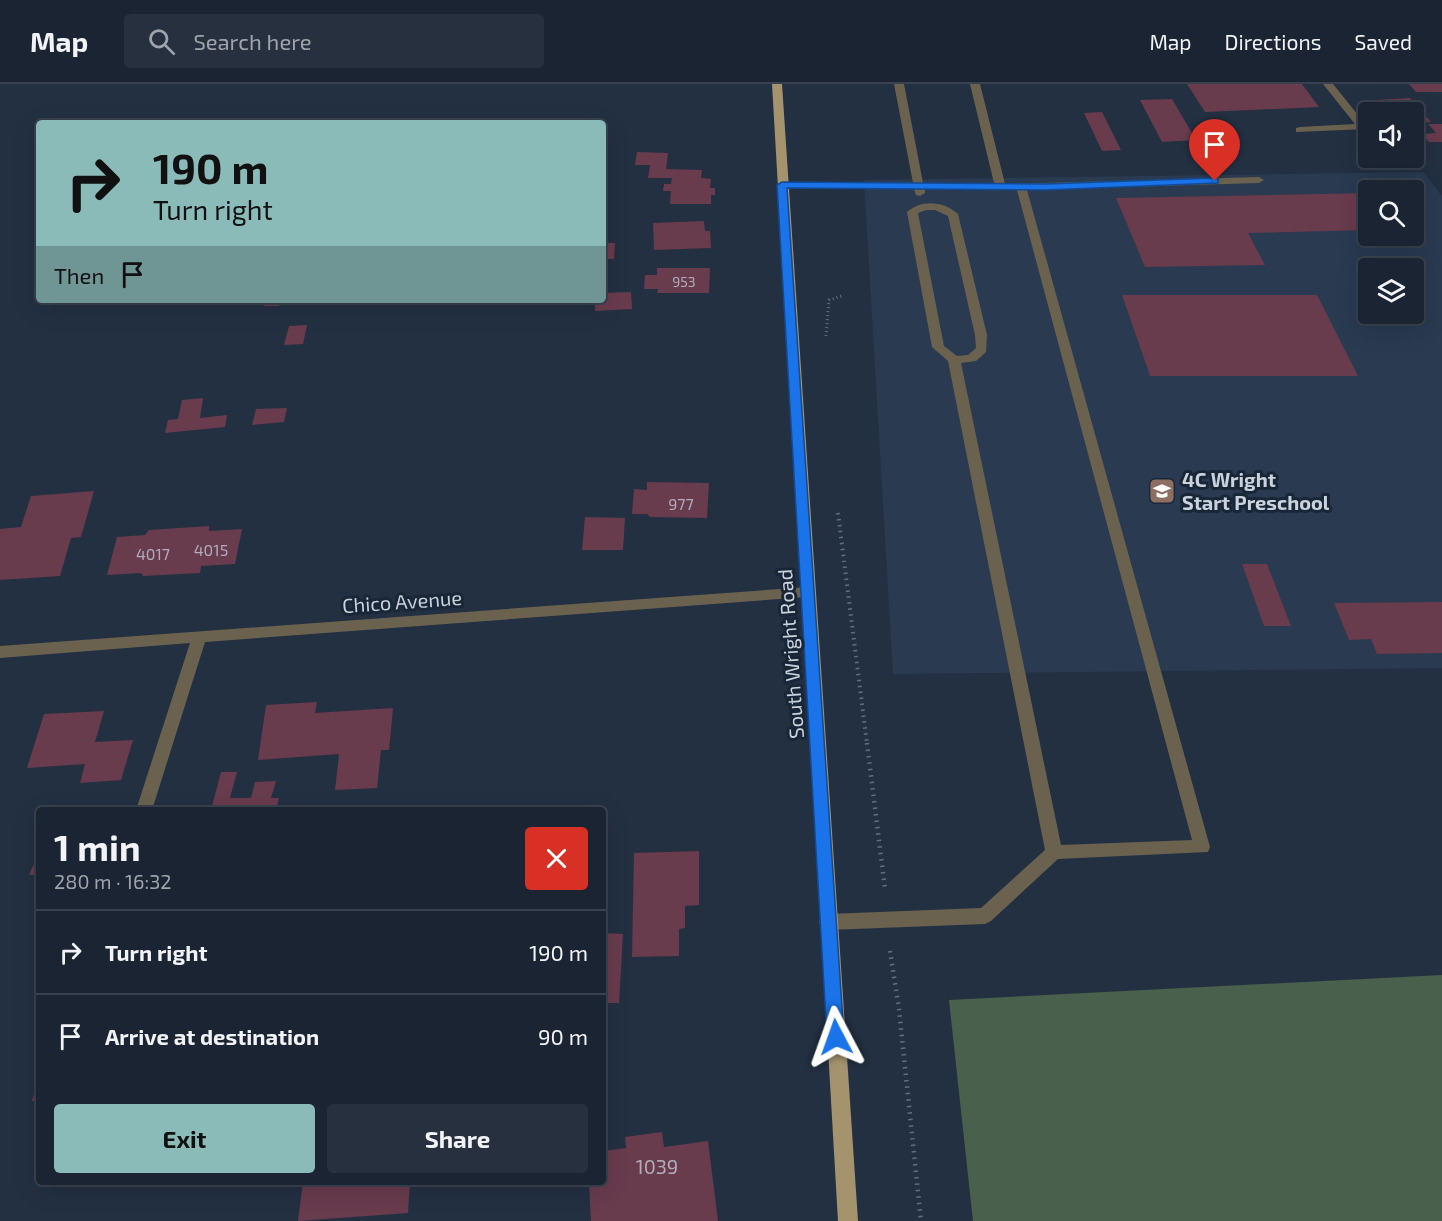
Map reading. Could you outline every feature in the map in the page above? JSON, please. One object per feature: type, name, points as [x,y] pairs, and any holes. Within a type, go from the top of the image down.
[{"type":"main road","name":"South Wright Road","points":[[777,84],[848,1221]]},
{"type":"street","points":[[899,84],[923,205]]},
{"type":"street","points":[[975,84],[1000,186]]},
{"type":"street","points":[[1300,130],[1362,127],[1328,84]]},
{"type":"street","points":[[782,185],[1021,187],[1259,180]]},
{"type":"street","points":[[828,922],[885,922],[985,916],[1054,852],[1202,847],[1021,187]]},
{"type":"street","points":[[954,360],[972,358],[982,349],[981,335],[953,214],[939,205],[923,205],[912,212],[938,347],[954,360],[1054,852]]},
{"type":"street","name":"Chico Avenue","points":[[0,652],[807,592]]},
{"type":"street","points":[[145,807],[199,638]]},
{"type":"path","points":[[825,343],[829,300],[842,296]]},
{"type":"path","points":[[837,506],[886,897],[885,922],[899,1009],[921,1221]]},
{"type":"shaded area","name":"4C Wright Start Preschool","points":[[1423,172],[1442,196],[1442,668],[893,674],[864,180]]},
{"type":"green space","points":[[1442,975],[1442,1221],[973,1221],[949,1000]]},
{"type":"building","points":[[1187,84],[1302,84],[1319,107],[1205,112]]},
{"type":"building","points":[[1409,84],[1442,84],[1442,92],[1416,92]]},
{"type":"building","points":[[1410,98],[1414,102],[1377,102],[1375,100]]},
{"type":"building","points":[[1172,99],[1196,140],[1162,142],[1140,100]]},
{"type":"building","points":[[1102,112],[1121,150],[1102,151],[1084,113]]},
{"type":"building","points":[[1424,114],[1431,122],[1424,122]]},
{"type":"building","points":[[1428,124],[1442,124],[1442,142],[1429,142],[1424,136],[1424,134],[1436,133]]},
{"type":"building","points":[[637,152],[668,153],[666,169],[702,170],[701,178],[711,179],[710,188],[715,188],[715,195],[711,195],[711,204],[670,204],[671,191],[663,191],[664,184],[671,184],[672,178],[648,178],[650,165],[635,165]]},
{"type":"building","points":[[1358,193],[1358,230],[1248,233],[1265,265],[1145,267],[1116,198]]},
{"type":"building","points":[[704,221],[705,231],[710,231],[711,248],[654,250],[653,223]]},
{"type":"building","points":[[606,236],[608,236],[607,243],[615,243],[614,259],[606,259]]},
{"type":"building","points":[[657,268],[710,268],[709,293],[657,293],[658,289],[644,289],[645,275],[657,275]]},
{"type":"building","points":[[631,292],[632,309],[595,311],[595,303],[606,303],[606,293]]},
{"type":"building","points":[[1122,295],[1317,295],[1358,376],[1150,376]]},
{"type":"building","points":[[265,303],[280,303],[279,306],[264,306]]},
{"type":"building","points":[[307,325],[303,344],[284,345],[289,326]]},
{"type":"building","points":[[203,398],[200,418],[227,415],[225,427],[165,433],[168,420],[178,419],[182,400]]},
{"type":"building","points":[[287,408],[284,422],[252,425],[256,409]]},
{"type":"building","points":[[647,482],[709,483],[707,518],[650,517],[647,514],[632,514],[634,489],[647,490]]},
{"type":"building","points":[[94,491],[81,537],[71,538],[60,576],[0,580],[0,529],[21,527],[31,496]]},
{"type":"building","points":[[585,517],[625,518],[623,550],[582,550]]},
{"type":"building","points":[[209,526],[209,531],[242,529],[235,564],[201,566],[200,573],[107,575],[117,537],[145,535],[149,530]]},
{"type":"building","points":[[1242,564],[1267,564],[1291,626],[1264,626]]},
{"type":"building","points":[[1442,602],[1442,653],[1377,654],[1371,639],[1349,640],[1334,603]]},
{"type":"building","points":[[317,702],[315,713],[393,708],[389,750],[381,750],[377,788],[335,790],[339,754],[258,760],[266,705]]},
{"type":"building","points":[[104,711],[95,742],[133,740],[121,780],[80,783],[85,764],[27,768],[44,714]]},
{"type":"building","points":[[221,772],[237,772],[230,798],[251,798],[255,782],[276,781],[271,798],[279,798],[277,807],[212,807]]},
{"type":"building","points":[[699,851],[699,905],[685,906],[685,928],[679,929],[679,956],[632,957],[634,853]]},
{"type":"building","points":[[36,860],[36,875],[29,875]]},
{"type":"building","points":[[606,933],[623,934],[619,1003],[606,1003]]},
{"type":"building","points":[[36,1087],[36,1101],[32,1101]]},
{"type":"building","points":[[662,1132],[664,1147],[708,1141],[718,1221],[591,1221],[589,1185],[606,1185],[606,1151],[626,1148],[625,1137]]},
{"type":"building","points":[[303,1185],[410,1185],[408,1213],[298,1221]]},
{"type":"place","name":"4C Wright Start Preschool","points":[[1162,491]]},
{"type":"route","points":[[836,1037],[782,185],[1045,187],[1215,181]]}]
